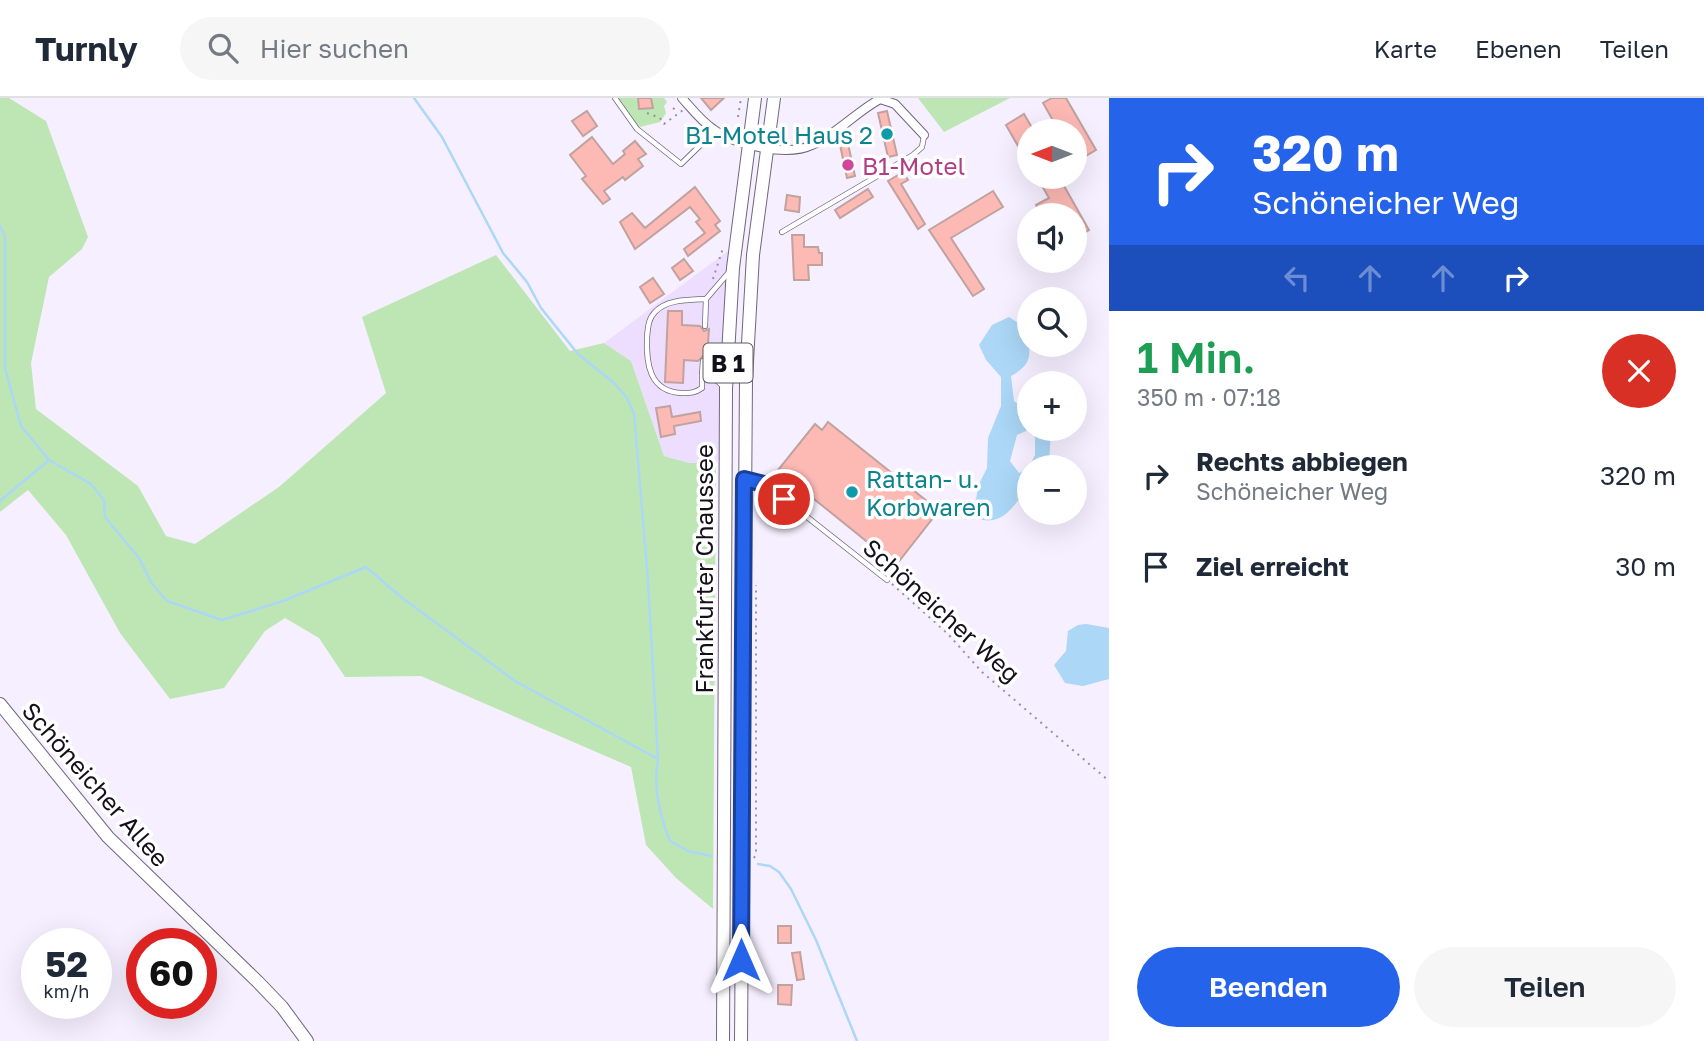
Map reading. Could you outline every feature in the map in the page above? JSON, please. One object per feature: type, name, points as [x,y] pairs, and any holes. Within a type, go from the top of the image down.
[{"type":"main road","name":"Frankfurter Chaussee","points":[[723,1041],[726,389],[733,268],[755,98]]},
{"type":"main road","name":"Frankfurter Chaussee","points":[[741,1041],[746,379],[753,255],[774,98]]},
{"type":"main road","name":"Schöneicher Allee","points":[[0,704],[108,837],[258,982],[282,1007],[307,1041]]},
{"type":"street","points":[[682,98],[715,131],[766,148],[797,151],[812,145],[880,99],[895,104],[924,135]]},
{"type":"lane","points":[[615,98],[637,129],[681,164],[715,131]]},
{"type":"lane","points":[[782,232],[913,155],[922,147],[924,135]]},
{"type":"lane","points":[[705,326],[706,299],[733,268]]},
{"type":"lane","points":[[703,361],[702,388],[695,393],[672,393],[652,375],[646,361],[647,335],[648,323],[656,310],[672,302],[706,299]]},
{"type":"lane","points":[[702,375],[713,377],[726,389]]},
{"type":"lane","name":"Schöneicher Weg","points":[[744,479],[764,484],[887,580]]},
{"type":"path","points":[[738,117],[741,98]]},
{"type":"path","points":[[647,113],[660,118],[664,124],[689,106]]},
{"type":"path","points":[[673,108],[679,113]]},
{"type":"path","points":[[712,292],[714,271],[723,248]]},
{"type":"path","name":"Schöneicher Weg","points":[[887,580],[947,634],[982,672],[1109,781]]},
{"type":"shaded area","points":[[729,250],[721,455],[716,463],[689,463],[664,456],[631,361],[604,343]]},
{"type":"green space","points":[[0,98],[9,98],[46,121],[88,237],[82,249],[49,277],[31,363],[36,409],[138,486],[166,536],[195,544],[279,487],[386,393],[362,317],[496,255],[570,351],[604,343],[631,361],[664,456],[689,463],[716,463],[713,909],[676,878],[646,845],[631,767],[421,676],[345,677],[319,638],[285,618],[265,631],[224,688],[170,699],[120,633],[66,535],[28,490],[0,512]]},
{"type":"green space","points":[[618,98],[664,98],[667,102],[664,106],[666,113],[660,122],[640,127],[622,109]]},
{"type":"green space","points":[[918,98],[1010,98],[944,132]]},
{"type":"water","points":[[1009,317],[1017,322],[1017,357],[1029,357],[1024,366],[1011,376],[1014,401],[1017,403],[1017,435],[1010,461],[1017,470],[1017,502],[1002,517],[987,520],[978,519],[975,504],[979,484],[987,468],[988,438],[1001,406],[1001,377],[986,360],[979,345],[992,325]]},
{"type":"water","points":[[1035,441],[1050,441],[1050,455],[1035,455]]},
{"type":"water","points":[[1086,624],[1109,628],[1109,679],[1083,686],[1065,683],[1054,665],[1066,651],[1068,631]]},
{"type":"building","points":[[638,98],[651,98],[653,108],[639,109]]},
{"type":"building","points":[[701,98],[724,98],[711,110]]},
{"type":"building","points":[[1052,98],[1066,98],[1078,119],[1052,119],[1043,103]]},
{"type":"building","points":[[587,111],[597,126],[583,136],[572,121]]},
{"type":"building","name":"B1-Motel Haus 2","points":[[887,111],[897,155],[888,157],[878,113]]},
{"type":"building","points":[[1024,114],[1027,119],[1017,119],[1017,144],[1006,125]]},
{"type":"building","points":[[1087,134],[1096,150],[1087,155]]},
{"type":"building","points":[[592,137],[613,164],[635,141],[646,154],[638,159],[643,166],[604,191],[610,199],[603,204],[582,179],[586,176],[570,155]]},
{"type":"building","points":[[847,139],[855,176],[847,178],[839,140]]},
{"type":"building","points":[[903,172],[908,180],[901,184],[925,224],[918,229],[888,181]]},
{"type":"building","points":[[695,187],[720,221],[715,225],[720,231],[688,256],[684,249],[705,233],[696,222],[700,219],[690,207],[635,249],[620,222],[632,213],[645,228]]},
{"type":"building","points":[[868,189],[873,197],[840,218],[835,210]]},
{"type":"building","points":[[1044,189],[1066,189],[1074,203],[1040,203],[1049,198]]},
{"type":"building","points":[[993,191],[1003,207],[951,238],[984,289],[973,296],[929,230]]},
{"type":"building","points":[[787,195],[800,197],[799,212],[785,210]]},
{"type":"building","points":[[792,235],[804,235],[804,247],[818,247],[819,253],[822,253],[822,265],[808,265],[809,280],[794,280]]},
{"type":"building","points":[[684,259],[693,271],[680,280],[672,268]]},
{"type":"building","points":[[653,278],[664,294],[650,303],[640,287]]},
{"type":"building","points":[[668,311],[682,311],[682,325],[700,326],[704,331],[709,329],[707,358],[703,356],[698,361],[684,360],[683,383],[665,382]]},
{"type":"building","points":[[670,406],[672,417],[700,412],[701,421],[674,426],[675,434],[661,437],[656,408]]},
{"type":"building","name":"Rattan- u. Korbwaren","points":[[828,422],[933,506],[927,514],[933,518],[896,565],[778,470],[815,424],[822,430]]},
{"type":"building","points":[[778,926],[791,926],[791,943],[778,943]]},
{"type":"building","points":[[800,952],[804,979],[797,980],[792,953]]},
{"type":"building","points":[[778,985],[792,985],[791,1005],[778,1004]]},
{"type":"waterway","points":[[414,98],[442,137],[503,253],[527,282],[541,308],[578,354],[614,383],[627,398],[634,414],[648,580],[658,800],[670,841],[688,851],[712,856]]},
{"type":"waterway","points":[[0,226],[5,237],[5,368],[21,426],[49,460],[91,484],[104,500],[105,517],[139,558],[152,584],[167,601],[222,620],[283,601],[366,567],[401,597],[515,681],[658,759]]},
{"type":"waterway","points":[[0,501],[48,461]]},
{"type":"waterway","points":[[758,864],[770,866],[779,872],[791,889],[816,940],[857,1041]]},
{"type":"place","name":"B1-Motel Haus 2","points":[[887,134]]},
{"type":"place","name":"B1-Motel","points":[[848,165]]},
{"type":"place","name":"Rattan- u. Korbwaren","points":[[852,492]]},
{"type":"route","points":[[741,960],[744,479],[764,484],[784,499]]}]
